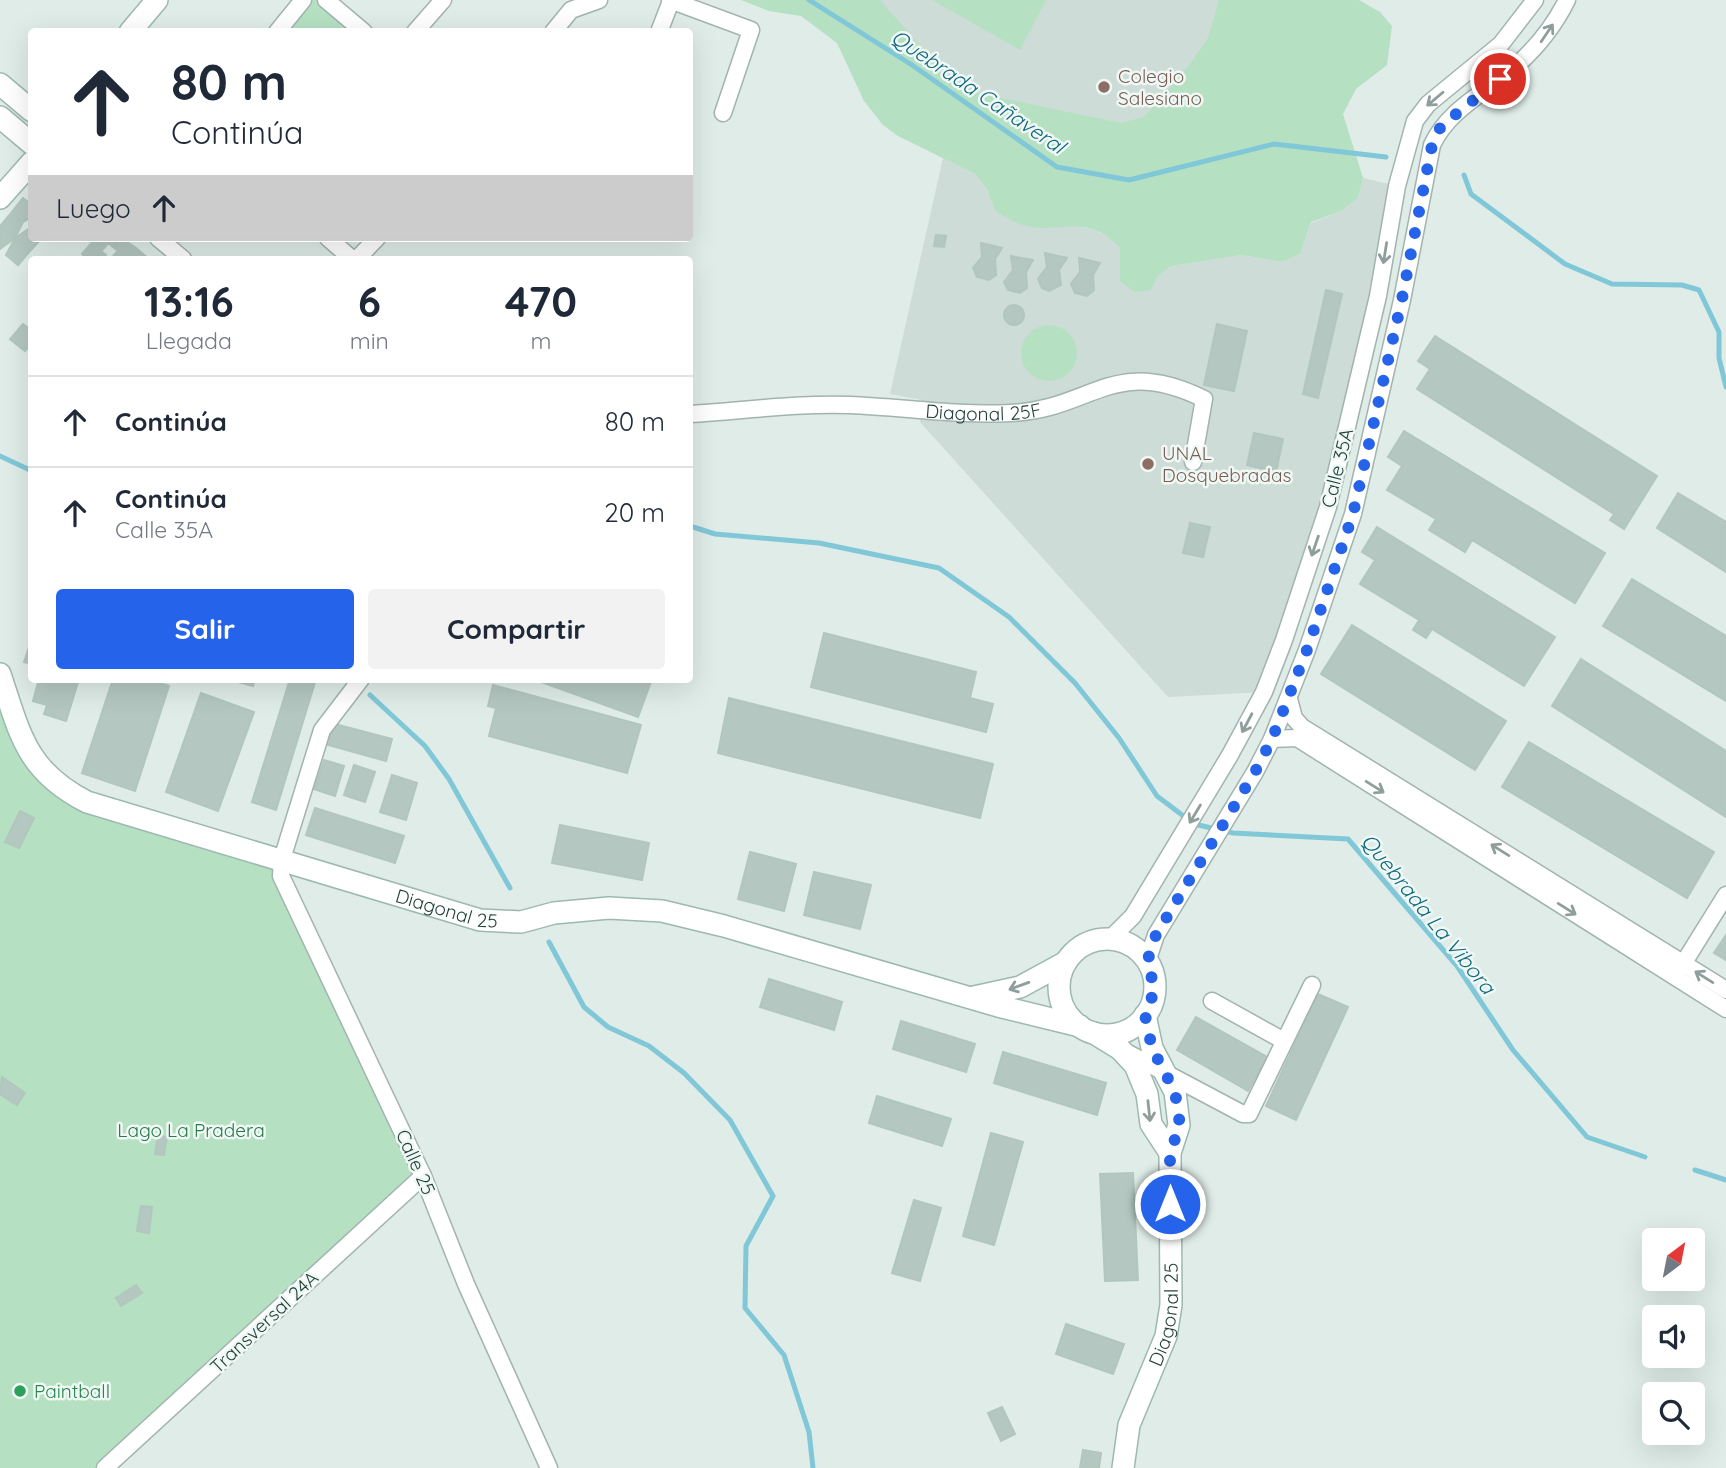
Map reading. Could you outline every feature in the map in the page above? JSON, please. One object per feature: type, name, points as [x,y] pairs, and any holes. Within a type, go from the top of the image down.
[{"type":"street","points":[[133,28],[157,0]]},
{"type":"street","points":[[280,28],[303,0]]},
{"type":"street","points":[[326,0],[358,28]]},
{"type":"street","points":[[418,28],[443,0]]},
{"type":"street","points":[[556,28],[570,10],[599,0]]},
{"type":"street","points":[[660,28],[671,0],[751,30],[723,113]]},
{"type":"street","name":"Calle 35A","points":[[1110,939],[1133,916],[1230,755],[1264,692],[1284,640],[1328,506],[1378,296],[1397,186],[1415,121],[1428,104],[1501,44],[1535,0]]},
{"type":"street","name":"Calle 35A","points":[[1147,962],[1156,935],[1255,772],[1289,699],[1353,514],[1402,299],[1432,145],[1441,126],[1517,65],[1541,42],[1567,0]]},
{"type":"street","points":[[0,84],[28,108]]},
{"type":"street","points":[[0,117],[28,141]]},
{"type":"street","points":[[0,198],[28,166]]},
{"type":"street","points":[[163,242],[179,256]]},
{"type":"street","points":[[333,242],[350,256]]},
{"type":"street","points":[[357,256],[373,242]]},
{"type":"street","points":[[1378,296],[1402,299]]},
{"type":"street","name":"Diagonal 25F","points":[[693,414],[849,405],[1010,413],[1054,405],[1122,381],[1155,382],[1185,389],[1204,399],[1193,462]]},
{"type":"street","name":"Diagonal 25","points":[[0,674],[23,742],[52,782],[87,802],[480,919],[530,920],[554,913],[609,908],[662,911],[724,926],[968,998],[1086,1029],[1120,1049],[1135,1065],[1147,1094],[1150,1124],[1170,1153]]},
{"type":"street","points":[[282,859],[322,730],[358,683]]},
{"type":"street","points":[[1289,699],[1294,719],[1302,727],[1679,970],[1726,1009]]},
{"type":"street","points":[[1272,739],[1297,738],[1679,970],[1726,990]]},
{"type":"street","name":"Calle 25","points":[[282,859],[281,876],[423,1176],[466,1284],[549,1468]]},
{"type":"street","points":[[1679,970],[1726,895]]},
{"type":"street","points":[[1110,939],[1125,942],[1147,962],[1155,989],[1145,1015],[1122,1032],[1107,1035],[1086,1029],[1062,1003],[1059,989],[1066,962],[1085,944],[1110,939]]},
{"type":"street","name":"Diagonal 25","points":[[968,998],[1020,987],[1066,962]]},
{"type":"street","points":[[1120,1049],[1161,1068],[1243,1114],[1250,1114],[1312,985]]},
{"type":"street","points":[[1212,1001],[1284,1041]]},
{"type":"street","name":"Diagonal 25","points":[[1123,1468],[1129,1425],[1168,1326],[1171,1306],[1170,1153],[1180,1125],[1175,1092],[1161,1068],[1150,1040],[1145,1015]]},
{"type":"street","name":"Transversal 24A","points":[[105,1468],[423,1176]]},
{"type":"shaded area","name":"Colegio Salesiano","points":[[809,0],[1359,0],[1129,180]]},
{"type":"shaded area","name":"UNAL Dosquebradas","points":[[943,158],[975,174],[987,189],[995,211],[1093,229],[1113,239],[1120,248],[1120,281],[1151,290],[1158,276],[1171,266],[1242,255],[1282,262],[1300,254],[1311,223],[1341,211],[1358,198],[1363,178],[1397,186],[1328,506],[1264,692],[1168,697],[920,422],[922,400],[890,394]]},
{"type":"green space","points":[[303,0],[326,0],[359,28],[280,28]]},
{"type":"green space","points":[[741,0],[880,0],[943,72],[977,93],[1121,123],[1144,117],[1190,64],[1208,38],[1219,0],[1359,0],[1380,12],[1392,26],[1387,65],[1356,89],[1343,114],[1363,178],[1358,198],[1341,211],[1311,222],[1300,254],[1282,262],[1242,255],[1171,266],[1158,276],[1151,290],[1135,292],[1120,281],[1120,248],[1107,237],[1083,227],[1033,227],[1017,223],[995,211],[987,189],[975,174],[898,136],[883,125],[864,101],[837,43],[801,16],[769,11]]},
{"type":"green space","points":[[932,0],[1046,0],[1020,50]]},
{"type":"green space","points":[[1049,325],[1060,327],[1069,333],[1075,342],[1075,364],[1069,373],[1060,379],[1049,381],[1038,379],[1029,373],[1023,364],[1021,353],[1023,342],[1029,333],[1038,327]]},
{"type":"green space","name":"Lago La Pradera","points":[[0,674],[52,782],[282,859],[423,1176],[105,1468],[0,1468]]},
{"type":"building","points":[[23,198],[28,202],[28,219],[23,222],[12,212]]},
{"type":"building","points":[[12,212],[23,222],[15,238],[0,226]]},
{"type":"building","points":[[0,226],[15,238],[0,249]]},
{"type":"building","points":[[28,229],[28,242],[38,242],[30,251],[15,238]]},
{"type":"building","points":[[936,235],[946,236],[944,247],[934,246]]},
{"type":"building","points":[[15,238],[30,251],[18,265],[6,255]]},
{"type":"building","points":[[92,242],[99,242],[105,247],[101,251],[105,256],[82,254]]},
{"type":"building","points":[[99,242],[117,242],[113,247],[108,243],[105,247]]},
{"type":"building","points":[[117,242],[127,242],[136,248],[129,256],[117,256],[114,255],[118,251],[113,247]]},
{"type":"building","points":[[981,243],[1002,248],[995,259],[996,275],[989,280],[977,277],[973,268],[982,257]]},
{"type":"building","points":[[136,248],[145,256],[129,256]]},
{"type":"building","points":[[1045,253],[1067,258],[1059,270],[1061,285],[1049,291],[1042,288],[1038,279],[1047,267]]},
{"type":"building","points":[[1011,256],[1033,260],[1026,272],[1027,288],[1020,293],[1008,290],[1004,282],[1013,270]]},
{"type":"building","points":[[1079,258],[1100,263],[1093,275],[1094,290],[1087,296],[1075,293],[1071,284],[1080,272]]},
{"type":"building","points":[[1326,290],[1342,294],[1318,398],[1303,394]]},
{"type":"building","points":[[1014,305],[1021,308],[1024,315],[1021,322],[1014,325],[1007,322],[1004,315],[1007,308]]},
{"type":"building","points":[[23,324],[28,328],[28,348],[25,351],[10,339]]},
{"type":"building","points":[[1217,324],[1247,331],[1234,391],[1204,385]]},
{"type":"building","points":[[1435,336],[1657,476],[1624,529],[1610,520],[1614,514],[1417,389],[1430,369],[1418,361]]},
{"type":"building","points":[[1404,431],[1605,553],[1575,603],[1472,540],[1465,552],[1429,530],[1436,519],[1387,490],[1402,466],[1388,457]]},
{"type":"building","points":[[1254,433],[1283,439],[1276,472],[1247,465]]},
{"type":"building","points":[[1678,493],[1726,522],[1726,572],[1657,528]]},
{"type":"building","points":[[1190,523],[1210,527],[1203,557],[1183,553]]},
{"type":"building","points":[[1377,527],[1555,637],[1524,686],[1432,629],[1426,638],[1413,630],[1419,620],[1360,584],[1375,560],[1362,552]]},
{"type":"building","points":[[1632,579],[1726,636],[1726,701],[1603,626]]},
{"type":"building","points":[[1352,625],[1506,721],[1475,770],[1321,674]]},
{"type":"building","points":[[824,633],[976,672],[970,698],[993,704],[986,732],[811,687]]},
{"type":"building","points":[[1581,659],[1726,751],[1726,817],[1552,706]]},
{"type":"building","points":[[38,683],[78,683],[66,721],[44,714],[47,705],[33,701]]},
{"type":"building","points":[[112,683],[160,683],[169,686],[135,791],[82,773]]},
{"type":"building","points":[[289,683],[315,683],[276,810],[252,802]]},
{"type":"building","points":[[544,683],[651,683],[638,717]]},
{"type":"building","points":[[493,685],[641,725],[627,773],[489,736],[496,708],[488,706]]},
{"type":"building","points":[[201,693],[254,712],[218,811],[166,792]]},
{"type":"building","points":[[729,698],[993,764],[980,818],[718,753]]},
{"type":"building","points":[[331,723],[392,739],[386,761],[325,744]]},
{"type":"building","points":[[1529,742],[1714,852],[1687,898],[1502,787]]},
{"type":"building","points":[[324,760],[344,766],[335,796],[314,789]]},
{"type":"building","points":[[354,765],[375,772],[365,802],[344,795]]},
{"type":"building","points":[[392,775],[417,783],[406,820],[380,812]]},
{"type":"building","points":[[315,808],[404,836],[395,863],[306,835]]},
{"type":"building","points":[[20,811],[34,818],[19,848],[5,842]]},
{"type":"building","points":[[560,825],[649,843],[642,880],[552,863]]},
{"type":"building","points":[[750,852],[796,864],[784,911],[738,899]]},
{"type":"building","points":[[814,872],[871,885],[860,929],[804,915]]},
{"type":"building","points":[[1726,935],[1726,960],[1714,953]]},
{"type":"building","points":[[769,979],[842,1002],[834,1030],[760,1007]]},
{"type":"building","points":[[1318,994],[1348,1007],[1296,1120],[1266,1106]]},
{"type":"building","points":[[1196,1017],[1267,1057],[1248,1091],[1177,1050]]},
{"type":"building","points":[[901,1021],[975,1044],[966,1072],[893,1049]]},
{"type":"building","points":[[1003,1052],[1106,1083],[1097,1115],[994,1083]]},
{"type":"building","points":[[2,1077],[25,1093],[17,1105],[0,1094]]},
{"type":"building","points":[[877,1096],[951,1119],[942,1146],[869,1123]]},
{"type":"building","points":[[991,1133],[1023,1142],[994,1245],[963,1236]]},
{"type":"building","points":[[158,1136],[167,1137],[164,1155],[155,1154]]},
{"type":"building","points":[[1133,1173],[1138,1280],[1105,1281],[1100,1174]]},
{"type":"building","points":[[914,1200],[941,1208],[920,1281],[892,1273]]},
{"type":"building","points":[[141,1206],[152,1207],[149,1233],[137,1231]]},
{"type":"building","points":[[136,1285],[142,1293],[121,1306],[116,1298]]},
{"type":"building","points":[[1066,1324],[1124,1344],[1113,1374],[1056,1354]]},
{"type":"building","points":[[1002,1407],[1015,1434],[1001,1441],[988,1413]]},
{"type":"building","points":[[1083,1450],[1101,1453],[1099,1468],[1080,1468]]},
{"type":"waterway","name":"Quebrada Cañaveral","points":[[809,0],[912,65],[1057,167],[1129,180],[1274,144],[1386,157]]},
{"type":"waterway","name":"Quebrada Cañaveral","points":[[1464,175],[1471,194],[1565,264],[1612,284],[1682,285],[1699,290],[1719,332],[1719,358],[1726,387]]},
{"type":"waterway","name":"Quebrada La Vibora","points":[[0,456],[28,469]]},
{"type":"waterway","name":"Quebrada La Vibora","points":[[693,527],[715,534],[819,543],[939,568],[1009,617],[1075,683],[1119,738],[1157,796],[1194,824],[1233,833],[1348,839],[1457,966],[1513,1050],[1587,1137],[1645,1157]]},
{"type":"waterway","points":[[370,695],[425,746],[449,779],[510,888]]},
{"type":"waterway","points":[[549,942],[584,1007],[608,1027],[649,1046],[684,1073],[730,1120],[773,1196],[746,1246],[745,1308],[784,1355],[809,1432],[813,1468]]},
{"type":"waterway","name":"Quebrada La Vibora","points":[[1695,1170],[1726,1180]]},
{"type":"place","name":"Colegio Salesiano","points":[[1104,87]]},
{"type":"place","name":"UNAL Dosquebradas","points":[[1148,464]]},
{"type":"place","name":"Paintball","points":[[20,1391]]},
{"type":"route","points":[[1170,1204],[1170,1153],[1180,1125],[1175,1092],[1159,1063],[1147,1032],[1145,1015],[1152,1003],[1155,989],[1147,962],[1156,935],[1255,772],[1272,739],[1307,650],[1353,514],[1402,299],[1432,145],[1441,126],[1500,79]]}]
